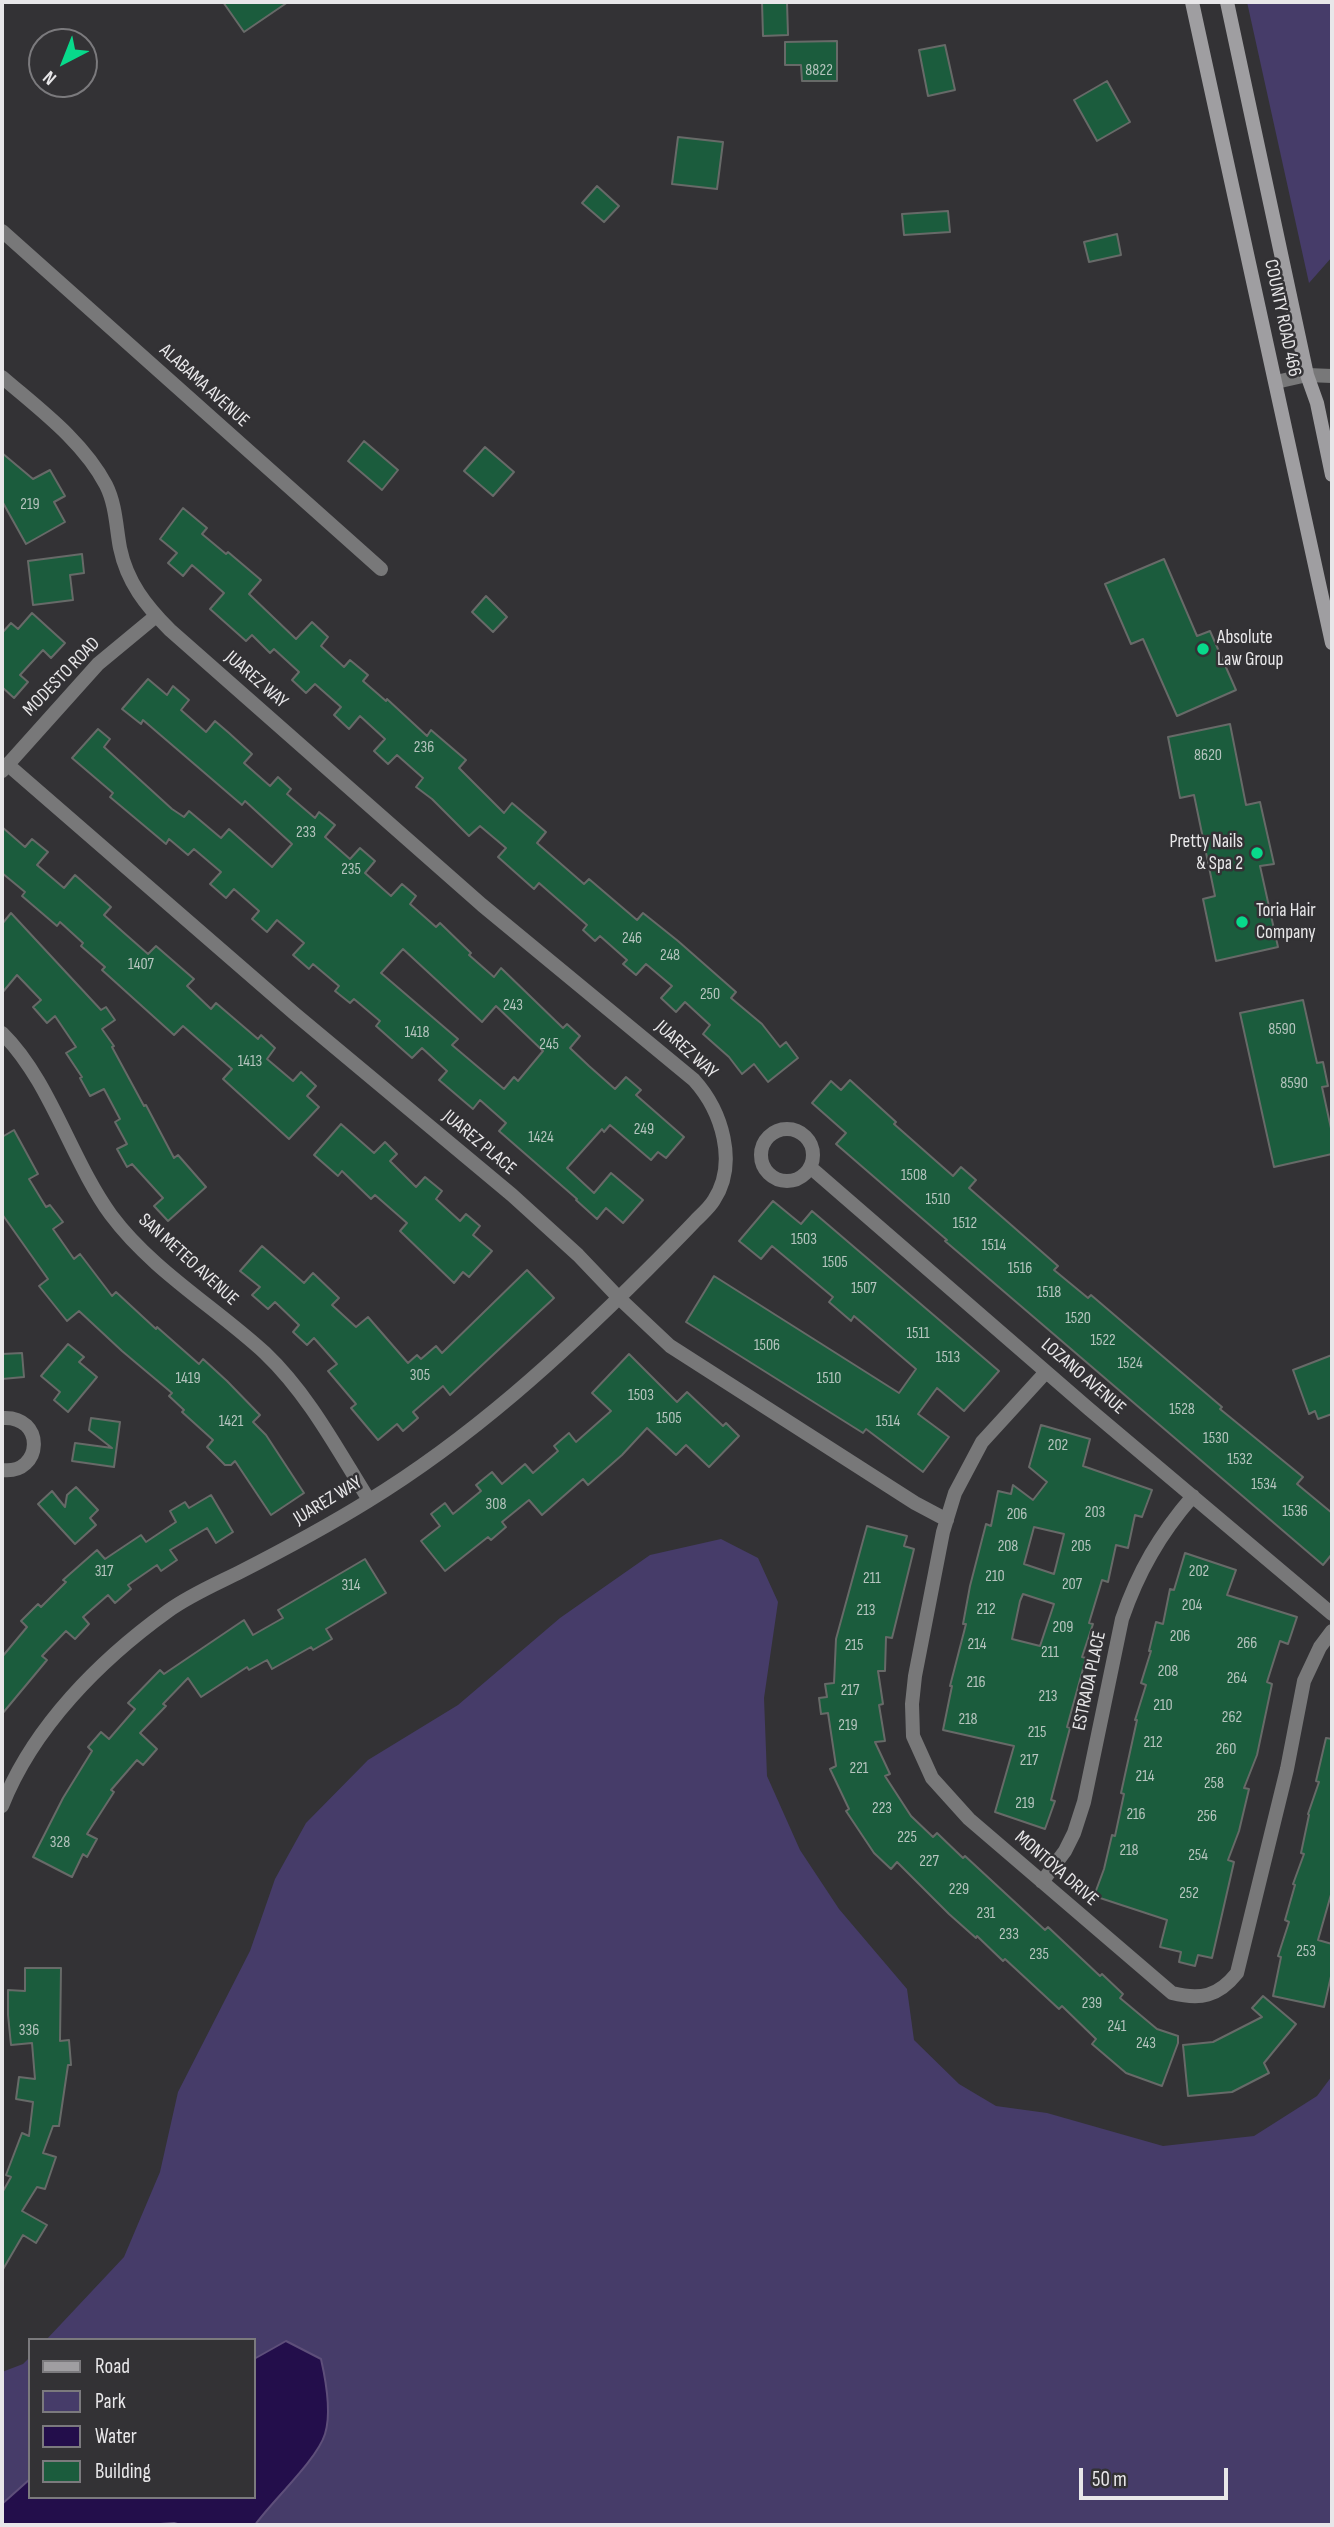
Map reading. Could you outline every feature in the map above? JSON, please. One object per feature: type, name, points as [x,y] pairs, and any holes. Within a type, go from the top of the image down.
[{"type":"main road","name":"COUNTY ROAD 466","points":[[1192,2],[1332,643]]},
{"type":"main road","name":"COUNTY ROAD 466","points":[[1227,2],[1307,375],[1317,403],[1332,475]]},
{"type":"street","name":"ALABAMA AVENUE","points":[[2,231],[382,569]]},
{"type":"street","points":[[1276,382],[1307,375],[1332,376]]},
{"type":"street","name":"JUAREZ WAY","points":[[2,377],[63,431],[92,461],[107,488],[116,517],[121,551],[131,581],[148,608],[482,905],[694,1080],[708,1096],[722,1131],[726,1168],[715,1200],[579,1339],[508,1400],[446,1448],[369,1500],[294,1544],[171,1609],[134,1637],[65,1703],[3,1798]]},
{"type":"street","name":"MODESTO ROAD","points":[[4,767],[81,681],[156,615]]},
{"type":"street","name":"JUAREZ PLACE","points":[[4,767],[512,1195],[578,1255],[670,1346],[915,1503],[947,1520]]},
{"type":"street","name":"SAN METEO AVENUE","points":[[2,1033],[31,1070],[111,1215],[156,1262],[289,1377],[308,1401],[369,1500]]},
{"type":"street","name":"LOZANO AVENUE","points":[[810,1167],[1332,1615]]},
{"type":"street","name":"MONTOYA DRIVE","points":[[1046,1372],[982,1442],[955,1493],[915,1676],[913,1736],[932,1778],[953,1803],[1172,1993],[1193,1998],[1212,1993],[1227,1985],[1237,1973],[1287,1769],[1304,1681],[1320,1647],[1332,1631]]},
{"type":"street","points":[[2,1418],[19,1420],[26,1424],[34,1439],[34,1447],[26,1463],[9,1471],[2,1470]]},
{"type":"street","name":"ESTRADA PLACE","points":[[1042,1882],[1065,1851],[1081,1812],[1122,1619],[1131,1592],[1155,1544],[1193,1496]]},
{"type":"green space","points":[[1247,2],[1332,2],[1332,257],[1309,283]]},
{"type":"green space","points":[[721,1539],[758,1558],[778,1602],[764,1698],[767,1776],[800,1850],[839,1909],[907,1989],[914,2040],[959,2084],[996,2106],[1047,2113],[1163,2146],[1254,2136],[1317,2096],[1332,2076],[1332,2525],[255,2525],[265,2512],[286,2341],[256,2358],[256,2338],[48,2338],[124,2257],[160,2172],[178,2092],[250,1951],[275,1879],[306,1823],[368,1760],[458,1705],[560,1618],[650,1555]]},
{"type":"green space","points":[[28,2359],[28,2481],[2,2504],[2,2372],[23,2364]]},
{"type":"water","points":[[286,2341],[321,2359],[328,2396],[328,2416],[325,2434],[313,2456],[255,2525],[2,2525],[2,2504],[28,2481],[28,2499],[256,2499],[256,2358]]},
{"type":"building","points":[[223,2],[288,2],[244,32]]},
{"type":"building","points":[[762,2],[787,2],[788,35],[763,36]]},
{"type":"building","points":[[837,41],[837,81],[802,81],[801,65],[785,65],[785,42]]},
{"type":"building","points":[[945,45],[955,90],[928,96],[919,50]]},
{"type":"building","points":[[1107,81],[1130,122],[1097,141],[1074,100]]},
{"type":"building","points":[[678,137],[723,142],[717,189],[672,184]]},
{"type":"building","points":[[597,186],[619,206],[604,222],[582,203]]},
{"type":"building","points":[[948,211],[950,232],[904,235],[902,214]]},
{"type":"building","points":[[1117,234],[1121,255],[1089,262],[1084,242]]},
{"type":"building","points":[[364,441],[398,470],[382,490],[348,461]]},
{"type":"building","points":[[485,447],[514,472],[493,496],[464,471]]},
{"type":"building","points":[[2,453],[33,479],[50,470],[65,496],[54,502],[65,522],[26,544],[2,501]]},
{"type":"building","points":[[183,508],[207,528],[202,534],[261,580],[249,594],[296,639],[312,622],[328,637],[321,646],[344,667],[350,660],[368,675],[363,681],[386,701],[387,699],[427,736],[431,730],[466,760],[459,768],[504,813],[512,803],[546,832],[537,843],[584,884],[589,879],[637,920],[643,913],[678,941],[736,992],[731,998],[762,1024],[780,1047],[786,1042],[798,1058],[768,1082],[754,1064],[742,1074],[729,1057],[703,1034],[710,1025],[685,1002],[676,1012],[661,998],[672,986],[646,964],[636,975],[623,964],[627,960],[600,936],[595,941],[583,930],[587,925],[539,883],[534,889],[498,857],[506,848],[480,826],[469,836],[416,787],[423,778],[397,755],[388,764],[374,751],[385,739],[360,716],[349,729],[334,715],[341,707],[315,684],[306,693],[292,680],[299,672],[274,649],[270,653],[252,635],[246,641],[210,609],[224,593],[192,565],[183,576],[168,563],[177,553],[160,539]]},
{"type":"building","points":[[82,554],[84,573],[70,575],[73,600],[33,605],[28,561]]},
{"type":"building","points":[[1164,559],[1197,636],[1210,631],[1236,690],[1177,716],[1143,639],[1131,644],[1105,584]]},
{"type":"building","points":[[486,596],[507,617],[493,632],[472,612]]},
{"type":"building","points":[[32,613],[65,643],[51,658],[43,650],[20,675],[28,682],[14,698],[2,687],[2,633],[11,623],[18,629]]},
{"type":"building","points":[[148,679],[167,695],[173,686],[189,700],[181,710],[206,732],[215,721],[252,754],[244,763],[270,786],[278,777],[291,789],[287,794],[315,818],[319,812],[335,825],[325,837],[350,859],[360,848],[375,861],[365,873],[391,896],[402,884],[416,896],[410,904],[436,927],[440,923],[471,953],[469,955],[494,977],[501,968],[563,1028],[567,1024],[580,1036],[570,1048],[615,1089],[626,1077],[641,1090],[636,1095],[684,1137],[666,1158],[658,1152],[651,1160],[610,1125],[604,1132],[602,1129],[567,1168],[594,1193],[611,1173],[643,1200],[623,1223],[606,1208],[597,1219],[499,1131],[506,1123],[480,1100],[473,1109],[439,1080],[447,1071],[422,1048],[412,1058],[376,1026],[380,1021],[354,999],[350,1003],[335,991],[339,986],[313,964],[309,969],[293,955],[304,943],[277,920],[267,932],[252,919],[259,911],[234,889],[226,898],[210,884],[221,872],[194,849],[188,855],[169,839],[166,844],[110,797],[113,793],[72,758],[98,729],[110,739],[104,747],[184,817],[189,811],[221,838],[229,829],[272,867],[292,844],[245,801],[242,805],[143,720],[141,724],[122,709]],"holes":[[[403,949],[482,1022],[496,1006],[543,1051],[518,1081],[514,1077],[504,1089],[452,1045],[458,1039],[381,973]]]},
{"type":"building","points":[[1230,724],[1246,805],[1260,802],[1274,864],[1260,866],[1278,947],[1216,961],[1203,899],[1215,896],[1194,795],[1180,798],[1168,737]]},
{"type":"building","points":[[2,827],[25,847],[32,839],[48,852],[37,865],[64,888],[75,875],[111,907],[104,915],[148,954],[156,946],[194,979],[187,986],[211,1009],[216,1003],[258,1039],[261,1035],[275,1048],[267,1059],[293,1081],[301,1072],[316,1086],[307,1096],[319,1107],[289,1139],[223,1079],[232,1069],[183,1026],[174,1035],[102,970],[105,967],[81,946],[83,943],[60,922],[57,926],[22,896],[25,892],[2,873]]},
{"type":"building","points":[[11,913],[101,1010],[106,1007],[115,1020],[102,1029],[114,1046],[112,1047],[144,1106],[146,1105],[174,1158],[178,1155],[206,1187],[168,1221],[154,1206],[163,1198],[132,1164],[127,1167],[117,1149],[127,1144],[115,1122],[120,1119],[104,1089],[90,1096],[80,1078],[82,1077],[66,1053],[76,1047],[55,1016],[47,1023],[33,1007],[41,1000],[17,975],[2,993],[2,924]]},
{"type":"building","points":[[1303,1000],[1317,1063],[1323,1062],[1328,1086],[1322,1087],[1332,1133],[1332,1154],[1274,1167],[1240,1013]]},
{"type":"building","points":[[850,1080],[896,1122],[894,1124],[953,1176],[961,1167],[976,1180],[969,1188],[1058,1266],[1054,1270],[1088,1298],[1091,1295],[1222,1407],[1220,1409],[1303,1477],[1297,1484],[1332,1513],[1332,1554],[1323,1565],[836,1144],[846,1133],[812,1103],[831,1081],[841,1090]]},
{"type":"building","points":[[341,1124],[374,1153],[385,1142],[397,1154],[390,1161],[416,1187],[425,1177],[442,1191],[436,1199],[460,1221],[466,1214],[480,1226],[473,1235],[492,1251],[469,1277],[463,1272],[454,1283],[400,1231],[407,1223],[375,1195],[371,1199],[342,1171],[338,1176],[314,1155]]},
{"type":"building","points":[[14,1130],[38,1174],[29,1179],[46,1207],[50,1205],[63,1222],[53,1229],[74,1259],[80,1254],[112,1296],[116,1292],[199,1364],[203,1359],[227,1381],[260,1415],[253,1422],[266,1435],[304,1493],[271,1515],[235,1461],[231,1465],[225,1465],[207,1447],[213,1440],[182,1412],[184,1410],[169,1396],[172,1393],[79,1311],[67,1321],[39,1286],[48,1279],[2,1214],[2,1137]]},
{"type":"building","points":[[773,1201],[801,1224],[812,1211],[999,1371],[964,1411],[937,1388],[918,1414],[949,1437],[923,1472],[866,1429],[863,1433],[686,1322],[714,1276],[899,1393],[916,1369],[854,1316],[851,1321],[829,1302],[833,1297],[772,1246],[761,1259],[739,1241]]},
{"type":"building","points":[[262,1246],[304,1283],[313,1273],[339,1298],[332,1305],[356,1327],[368,1317],[408,1363],[417,1355],[421,1359],[436,1346],[442,1353],[527,1270],[554,1298],[450,1395],[443,1386],[413,1412],[418,1418],[403,1431],[397,1424],[378,1440],[351,1408],[356,1404],[328,1371],[337,1364],[314,1338],[307,1345],[293,1332],[299,1325],[275,1302],[268,1309],[252,1295],[260,1287],[240,1271]]},
{"type":"building","points":[[68,1344],[84,1357],[79,1362],[97,1377],[68,1412],[54,1400],[60,1392],[41,1376]]},
{"type":"building","points":[[22,1353],[24,1377],[2,1379],[2,1354]]},
{"type":"building","points":[[629,1354],[677,1402],[687,1392],[723,1426],[726,1423],[739,1436],[709,1467],[686,1445],[676,1455],[647,1428],[588,1485],[583,1479],[542,1515],[529,1500],[502,1522],[506,1527],[491,1540],[488,1537],[445,1571],[421,1541],[440,1526],[431,1514],[445,1503],[453,1514],[481,1491],[476,1485],[492,1472],[502,1484],[525,1464],[533,1473],[558,1451],[554,1446],[569,1433],[576,1442],[611,1411],[592,1393]]},
{"type":"building","points":[[1332,1355],[1332,1414],[1318,1419],[1315,1411],[1309,1414],[1293,1370]]},
{"type":"building","points":[[91,1418],[120,1422],[114,1467],[72,1461],[75,1443],[112,1448],[89,1430]]},
{"type":"building","points":[[1041,1425],[1090,1439],[1083,1466],[1152,1490],[1142,1517],[1135,1515],[1128,1548],[1116,1545],[1108,1582],[1102,1580],[1089,1623],[1093,1624],[1082,1657],[1086,1658],[1051,1800],[1055,1801],[1045,1829],[995,1812],[1014,1746],[943,1730],[950,1686],[966,1624],[963,1624],[970,1586],[986,1524],[991,1526],[998,1491],[1011,1494],[1013,1485],[1033,1500],[1047,1482],[1029,1467]],"holes":[[[1034,1527],[1064,1534],[1054,1574],[1024,1564]],[[1023,1594],[1054,1604],[1040,1646],[1012,1639]]]},
{"type":"building","points":[[76,1487],[98,1510],[90,1518],[96,1525],[75,1544],[38,1504],[52,1491],[65,1507],[67,1495]]},
{"type":"building","points":[[211,1495],[233,1532],[216,1543],[207,1528],[170,1550],[177,1560],[161,1571],[157,1565],[128,1585],[131,1589],[115,1603],[108,1595],[83,1617],[89,1624],[75,1639],[66,1631],[42,1656],[47,1660],[2,1714],[2,1657],[27,1627],[21,1621],[38,1604],[41,1607],[66,1582],[63,1580],[97,1550],[105,1559],[141,1535],[146,1542],[176,1522],[170,1511],[185,1502],[189,1508]]},
{"type":"building","points":[[867,1526],[907,1536],[904,1546],[914,1549],[892,1638],[886,1637],[885,1671],[878,1671],[883,1704],[879,1705],[885,1741],[875,1742],[890,1774],[885,1776],[911,1816],[933,1837],[937,1833],[1045,1930],[1048,1927],[1123,1994],[1120,1998],[1157,2029],[1178,2036],[1178,2043],[1162,2086],[1126,2073],[1092,2044],[1096,2039],[1062,2006],[1059,2009],[1005,1959],[1003,1961],[977,1936],[976,1938],[897,1862],[891,1869],[874,1853],[846,1811],[849,1809],[830,1769],[836,1766],[828,1713],[821,1714],[819,1698],[827,1697],[825,1684],[834,1683],[836,1639]]},
{"type":"building","points":[[1185,1553],[1236,1570],[1227,1595],[1297,1617],[1288,1644],[1280,1641],[1267,1682],[1272,1684],[1257,1755],[1244,1788],[1249,1789],[1239,1831],[1228,1860],[1234,1862],[1212,1958],[1198,1955],[1195,1966],[1179,1962],[1181,1952],[1160,1947],[1167,1920],[1094,1896],[1112,1835],[1115,1836],[1135,1720],[1146,1685],[1141,1683],[1156,1622],[1163,1624],[1170,1589],[1174,1590]]},
{"type":"building","points":[[365,1559],[386,1593],[326,1629],[332,1639],[313,1650],[311,1647],[272,1669],[267,1660],[249,1670],[247,1667],[201,1697],[188,1678],[163,1704],[166,1706],[140,1733],[157,1749],[143,1765],[137,1760],[111,1790],[114,1792],[87,1834],[97,1839],[87,1857],[83,1854],[72,1877],[33,1857],[63,1798],[92,1751],[88,1747],[101,1732],[109,1739],[135,1709],[128,1703],[160,1670],[164,1674],[244,1620],[253,1635],[283,1618],[278,1610]]},
{"type":"building","points":[[1326,1738],[1332,1739],[1332,1891],[1318,1940],[1332,1944],[1332,1972],[1324,2007],[1273,1996],[1281,1957],[1278,1956],[1289,1922],[1285,1920],[1295,1885],[1293,1884],[1304,1854],[1301,1853],[1308,1814],[1319,1782],[1316,1781]]},
{"type":"building","points":[[25,1968],[61,1968],[60,2041],[69,2040],[71,2065],[68,2065],[59,2126],[53,2126],[43,2153],[56,2157],[45,2189],[37,2187],[22,2211],[47,2225],[36,2243],[23,2235],[2,2271],[2,2193],[11,2177],[6,2175],[22,2133],[29,2136],[33,2102],[16,2099],[19,2077],[35,2079],[32,2043],[11,2045],[8,2015],[8,1990],[25,1991]]},
{"type":"building","points":[[1263,1996],[1296,2024],[1264,2063],[1269,2073],[1232,2092],[1188,2096],[1183,2045],[1213,2042],[1262,2017],[1252,2008]]},
{"type":"place","name":"Absolute Law Group","points":[[1203,649]]},
{"type":"place","name":"Pretty Nails & Spa 2","points":[[1257,853]]},
{"type":"place","name":"Toria Hair Company","points":[[1242,922]]}]
